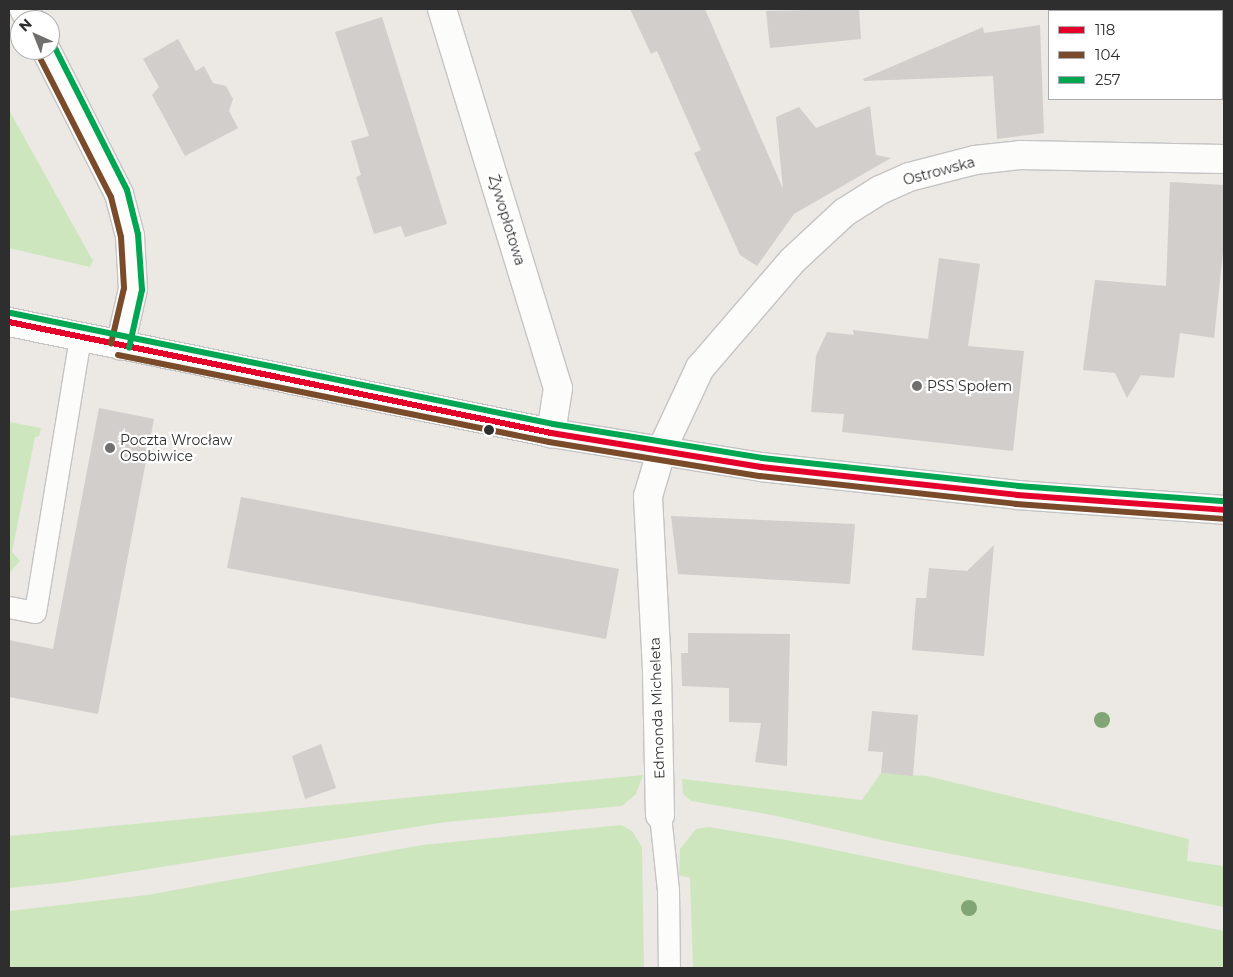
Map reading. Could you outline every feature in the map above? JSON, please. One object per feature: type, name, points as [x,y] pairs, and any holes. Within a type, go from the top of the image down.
[{"type":"street","name":"Żywopłotowa","points":[[442,9],[558,388],[551,433]]},
{"type":"street","points":[[51,60],[118,194],[130,236],[133,289],[120,346]]},
{"type":"street","name":"Ostrowska","points":[[662,449],[700,368],[816,236],[845,212],[880,190],[908,177],[1020,155],[1224,159]]},
{"type":"street","points":[[9,322],[551,433],[662,449],[761,468],[1017,495],[1224,510]]},
{"type":"street","name":"Edmonda Micheleta","points":[[660,815],[657,670],[647,514],[648,496],[662,449]]},
{"type":"lane","points":[[9,607],[35,612],[80,337]]},
{"type":"lane","name":"Edmonda Micheleta","points":[[660,815],[668,890],[669,968]]},
{"type":"green space","points":[[9,110],[93,261],[90,267],[9,248]]},
{"type":"green space","points":[[9,422],[41,428],[39,436],[35,437],[12,552],[20,561],[9,573]]},
{"type":"green space","points":[[881,773],[927,776],[1189,839],[1187,861],[1224,866],[1224,907],[890,842],[772,815],[691,801],[683,794],[682,779],[862,800]]},
{"type":"green space","points":[[643,775],[636,794],[622,806],[446,822],[67,882],[9,888],[9,836]]},
{"type":"green space","points":[[621,825],[632,831],[642,847],[644,968],[9,968],[9,911],[147,895],[422,845]]},
{"type":"green space","points":[[709,827],[787,840],[1224,931],[1224,968],[693,968],[690,878],[679,875],[680,849],[696,829]]},
{"type":"building","points":[[630,9],[705,9],[783,189],[776,117],[799,107],[816,128],[870,106],[876,155],[891,158],[794,214],[757,266],[740,255],[694,153],[701,150],[657,51],[651,54]]},
{"type":"building","points":[[859,9],[861,39],[770,48],[766,11]]},
{"type":"building","points":[[382,17],[447,224],[405,237],[401,226],[374,234],[356,177],[361,175],[351,141],[369,136],[335,32]]},
{"type":"building","points":[[1040,25],[1044,133],[997,139],[993,76],[864,81],[863,79],[983,27],[984,33]]},
{"type":"building","points":[[178,39],[196,71],[204,66],[213,83],[226,86],[233,99],[229,111],[238,128],[185,156],[152,95],[159,87],[143,59]]},
{"type":"building","points":[[1170,182],[1224,185],[1224,243],[1214,338],[1180,333],[1174,378],[1141,375],[1127,398],[1115,373],[1083,370],[1095,280],[1166,286]]},
{"type":"building","name":"PSS Społem","points":[[939,258],[980,264],[968,346],[1024,351],[1013,451],[842,432],[844,414],[811,412],[816,356],[827,332],[854,335],[853,330],[928,339]]},
{"type":"building","points":[[99,408],[154,419],[98,714],[9,697],[9,640],[53,649]]},
{"type":"building","points":[[241,497],[619,569],[606,639],[227,568]]},
{"type":"building","points":[[671,516],[855,524],[850,584],[678,574]]},
{"type":"building","points":[[994,545],[984,656],[912,650],[916,598],[926,598],[929,568],[967,571]]},
{"type":"building","points":[[688,633],[790,634],[787,766],[755,762],[761,723],[729,722],[729,688],[682,686],[681,653],[688,653]]},
{"type":"building","points":[[872,711],[918,715],[913,776],[881,773],[883,752],[868,751]]},
{"type":"building","points":[[321,744],[336,788],[305,799],[292,756]]},
{"type":"transit line","name":"257","points":[[60,58],[127,190],[138,234],[142,290],[129,348]]},
{"type":"transit line","name":"104","points":[[41,60],[111,197],[121,237],[124,288],[111,344]]},
{"type":"transit line","name":"257","points":[[11,313],[553,424],[762,458],[1018,486],[1224,501]]},
{"type":"transit line","name":"118","points":[[9,322],[551,433],[761,467],[1017,495],[1224,510]]},
{"type":"transit line","name":"104","points":[[118,355],[549,442],[760,476],[1016,504],[1223,519]]},
{"type":"place","name":"PSS Społem","points":[[917,386]]},
{"type":"place","name":"Poczta Wrocław Osobiwice","points":[[110,448]]}]
